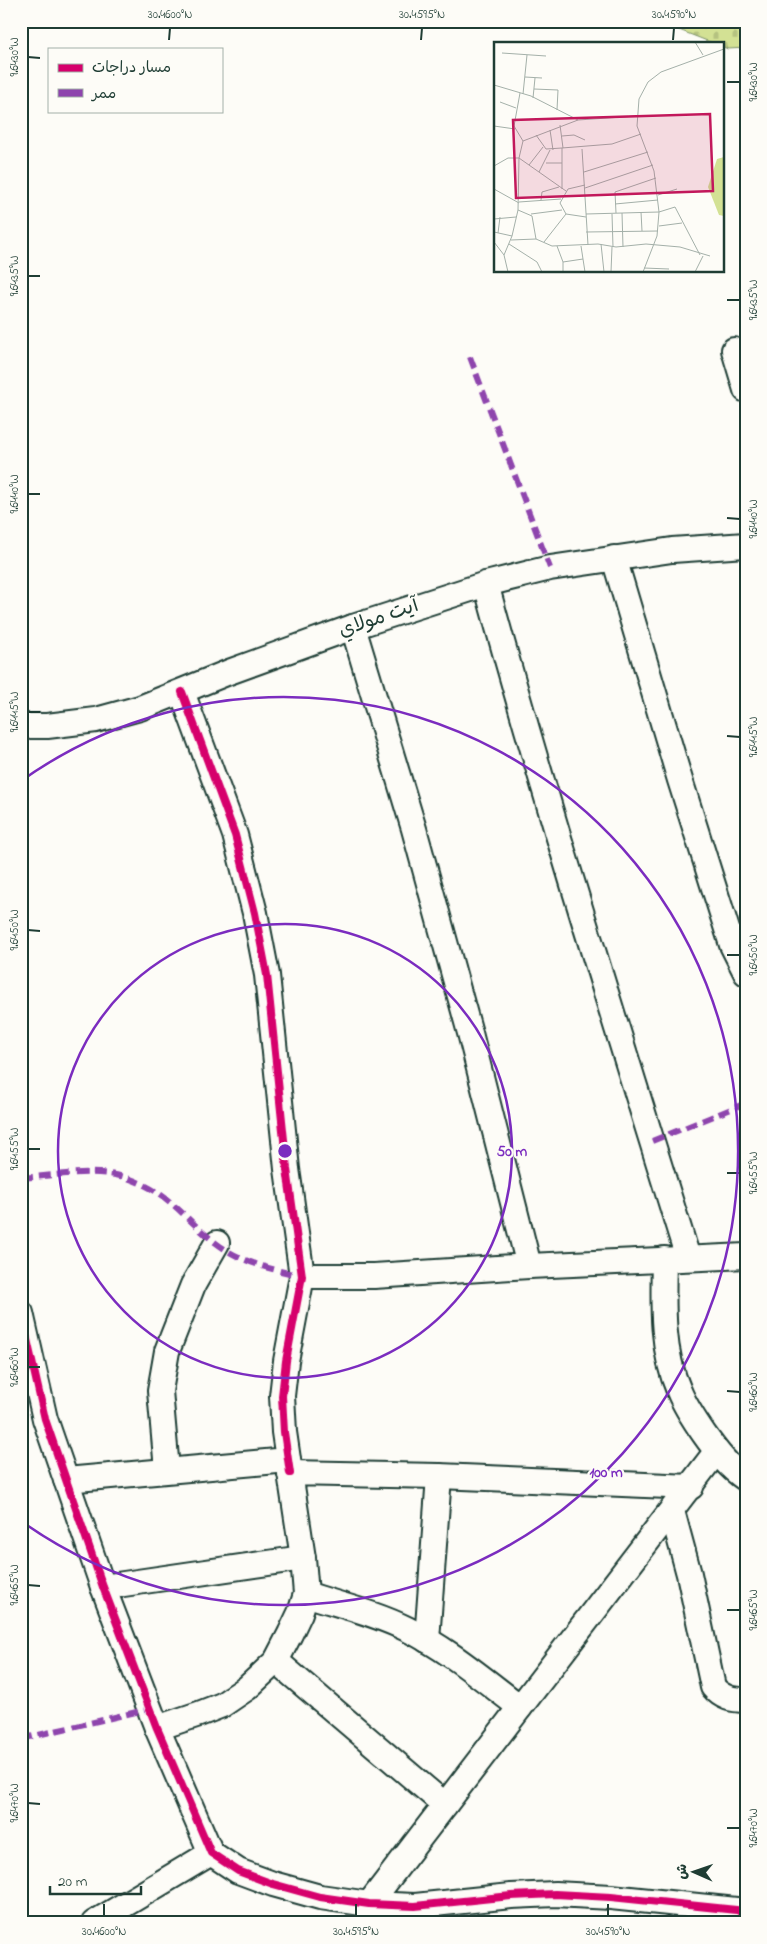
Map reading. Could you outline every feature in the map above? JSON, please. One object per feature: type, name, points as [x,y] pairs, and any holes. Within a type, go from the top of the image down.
[{"type":"street","points":[[734,350],[746,390]]},
{"type":"street","name":"آيت مولاي","points":[[21,726],[47,726],[96,720],[140,708],[229,672],[353,627],[486,584],[550,568],[672,550],[746,545]]},
{"type":"street","points":[[614,558],[680,780],[732,945],[746,973]]},
{"type":"street","points":[[486,584],[556,829],[688,1258]]},
{"type":"street","points":[[353,627],[416,839],[470,1033],[529,1266]]},
{"type":"street","points":[[157,1728],[222,1704],[247,1688],[276,1661],[300,1612],[306,1594],[303,1558],[284,1432],[282,1396],[286,1361],[302,1276],[287,1169],[267,975],[255,913],[235,835],[182,692]]},
{"type":"street","points":[[167,1470],[160,1391],[167,1351],[193,1285],[216,1243]]},
{"type":"street","points":[[302,1276],[374,1276],[529,1266],[746,1256]]},
{"type":"street","points":[[664,1259],[663,1310],[667,1352],[678,1391],[696,1423],[716,1452],[746,1479]]},
{"type":"street","points":[[21,1313],[45,1419],[103,1587],[157,1728],[211,1854],[238,1872],[273,1884],[320,1896],[369,1914],[415,1906],[511,1896],[555,1894],[611,1897],[746,1911]]},
{"type":"street","points":[[369,1914],[445,1805],[716,1452]]},
{"type":"street","points":[[66,1480],[167,1470],[289,1466],[439,1476],[691,1486]]},
{"type":"street","points":[[427,1640],[439,1476]]},
{"type":"street","points":[[672,1511],[689,1574],[713,1687],[718,1694],[726,1698],[746,1700]]},
{"type":"street","points":[[103,1587],[303,1558]]},
{"type":"street","points":[[306,1594],[385,1619],[427,1640],[447,1652],[520,1707]]},
{"type":"street","points":[[276,1661],[445,1805]]},
{"type":"street","points":[[94,1923],[211,1854]]},
{"type":"green space","points":[[656,21],[746,21],[746,48],[728,49],[724,47],[724,42],[710,42]]},
{"type":"marked path","points":[[470,357],[550,568]]},
{"type":"marked path","points":[[652,1141],[746,1103]]},
{"type":"marked path","points":[[21,1178],[86,1173],[112,1174],[124,1177],[164,1197],[216,1243],[236,1256],[268,1268],[302,1276]]},
{"type":"marked path","points":[[21,1739],[149,1709]]},
{"type":"cycle path","points":[[182,692],[235,835],[255,913],[267,975],[287,1169],[302,1276],[286,1361],[282,1396],[284,1432],[290,1473]]},
{"type":"cycle path","points":[[21,1313],[45,1419],[103,1587],[157,1728],[211,1853],[238,1871],[273,1884],[320,1897],[369,1904],[415,1906],[511,1896],[555,1894],[611,1897],[746,1911]]}]
